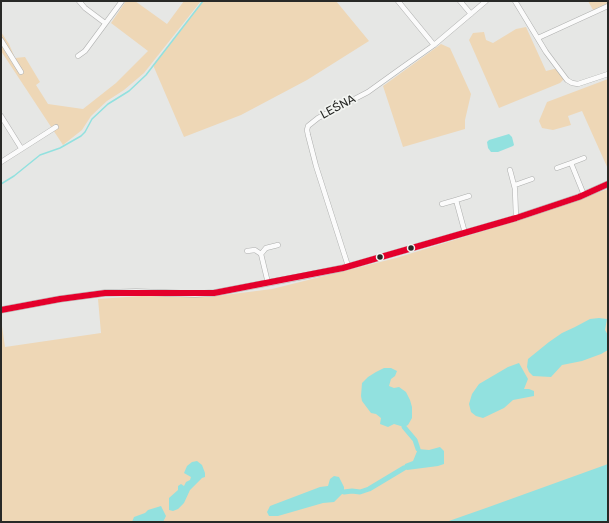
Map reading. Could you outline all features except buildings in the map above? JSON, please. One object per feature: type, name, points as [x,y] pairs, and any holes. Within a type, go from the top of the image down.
[{"type":"main road","points":[[1,310],[89,295],[136,292],[202,294],[268,283],[348,266],[465,233],[516,218],[584,195],[608,184]]},
{"type":"street","points":[[79,1],[105,23]]},
{"type":"street","points":[[78,56],[85,51],[122,1]]},
{"type":"street","points":[[398,1],[434,45]]},
{"type":"street","points":[[460,1],[471,14]]},
{"type":"street","name":"LEŚNA","points":[[348,266],[316,166],[308,135],[308,126],[318,118],[368,92],[434,45],[486,1]]},
{"type":"street","points":[[516,1],[565,79],[572,83],[578,84],[608,74]]},
{"type":"street","points":[[538,38],[608,6]]},
{"type":"street","points":[[1,40],[21,72]]},
{"type":"street","points":[[1,116],[21,148]]},
{"type":"street","points":[[1,162],[56,127]]},
{"type":"street","points":[[557,168],[584,158]]},
{"type":"street","points":[[571,163],[584,195]]},
{"type":"street","points":[[510,170],[515,185],[516,218]]},
{"type":"street","points":[[515,185],[532,179]]},
{"type":"street","points":[[442,204],[468,196]]},
{"type":"street","points":[[456,200],[465,233]]},
{"type":"street","points":[[261,254],[266,248],[278,245]]},
{"type":"street","points":[[247,251],[255,250],[261,254],[268,283]]},
{"type":"shaded area","points":[[126,1],[135,1],[167,24],[184,1],[201,1],[144,73],[124,90],[107,101],[91,116],[82,130],[63,145],[1,51],[1,32],[9,44],[15,58],[25,57],[40,82],[36,85],[48,104],[83,109],[116,83],[148,51],[111,23]]},
{"type":"shaded area","points":[[203,1],[336,1],[369,41],[307,80],[241,115],[184,137],[153,65]]},
{"type":"shaded area","points":[[588,1],[608,1],[608,3],[593,10]]},
{"type":"shaded area","points":[[526,27],[546,71],[558,68],[566,77],[560,83],[499,108],[469,40],[473,33],[484,32],[486,40],[493,43],[516,29]]},
{"type":"shaded area","points":[[441,44],[450,48],[471,94],[465,120],[465,129],[403,147],[383,86]]},
{"type":"shaded area","points":[[608,79],[608,169],[582,111],[568,116],[571,125],[553,130],[542,128],[539,121],[547,102]]},
{"type":"shaded area","points":[[608,189],[608,522],[1,522],[1,319],[5,347],[101,333],[98,299],[141,296],[209,297],[272,289],[396,258],[532,216]]},
{"type":"water","points":[[509,134],[512,137],[513,146],[498,152],[491,152],[488,148],[487,142],[489,140]]},
{"type":"water","points":[[590,319],[607,319],[605,330],[608,335],[608,350],[582,361],[562,365],[551,377],[533,376],[529,372],[527,367],[528,359],[549,342],[562,333]]},
{"type":"water","points":[[519,363],[528,379],[524,389],[534,391],[534,396],[513,400],[504,408],[483,418],[476,416],[471,412],[469,404],[472,394],[479,384],[508,367]]},
{"type":"water","points":[[384,368],[391,368],[397,371],[395,376],[391,379],[389,386],[394,388],[399,387],[406,392],[410,400],[412,407],[412,418],[408,425],[404,427],[394,424],[388,427],[380,424],[381,418],[376,414],[371,413],[362,401],[362,383],[368,377]]},
{"type":"water","points":[[440,447],[444,451],[444,464],[407,470],[404,468],[405,464],[413,461],[418,449],[429,450]]},
{"type":"water","points":[[197,461],[202,465],[205,477],[202,478],[190,490],[184,503],[178,509],[173,511],[169,510],[169,498],[178,490],[178,486],[181,484],[184,486],[186,482],[190,480],[191,477],[184,473],[187,466],[192,462]]},
{"type":"water","points":[[608,464],[608,522],[446,522],[486,508]]},
{"type":"water","points":[[334,476],[339,477],[344,487],[344,492],[334,502],[323,503],[278,516],[269,516],[267,512],[270,506],[320,487],[328,486],[330,479]]},
{"type":"water","points":[[161,506],[166,516],[163,522],[132,522],[134,517],[145,513],[148,510]]},
{"type":"waterway","points":[[1,184],[14,176],[40,155],[60,148],[81,136],[92,119],[108,104],[129,91],[146,75],[203,1]]},
{"type":"waterway","points":[[404,427],[415,440],[418,449]]},
{"type":"waterway","points":[[344,492],[360,492],[369,489],[404,468]]},
{"type":"transit line","points":[[1,310],[60,299],[105,293],[214,293],[343,268],[516,218],[579,197],[608,184]]}]
